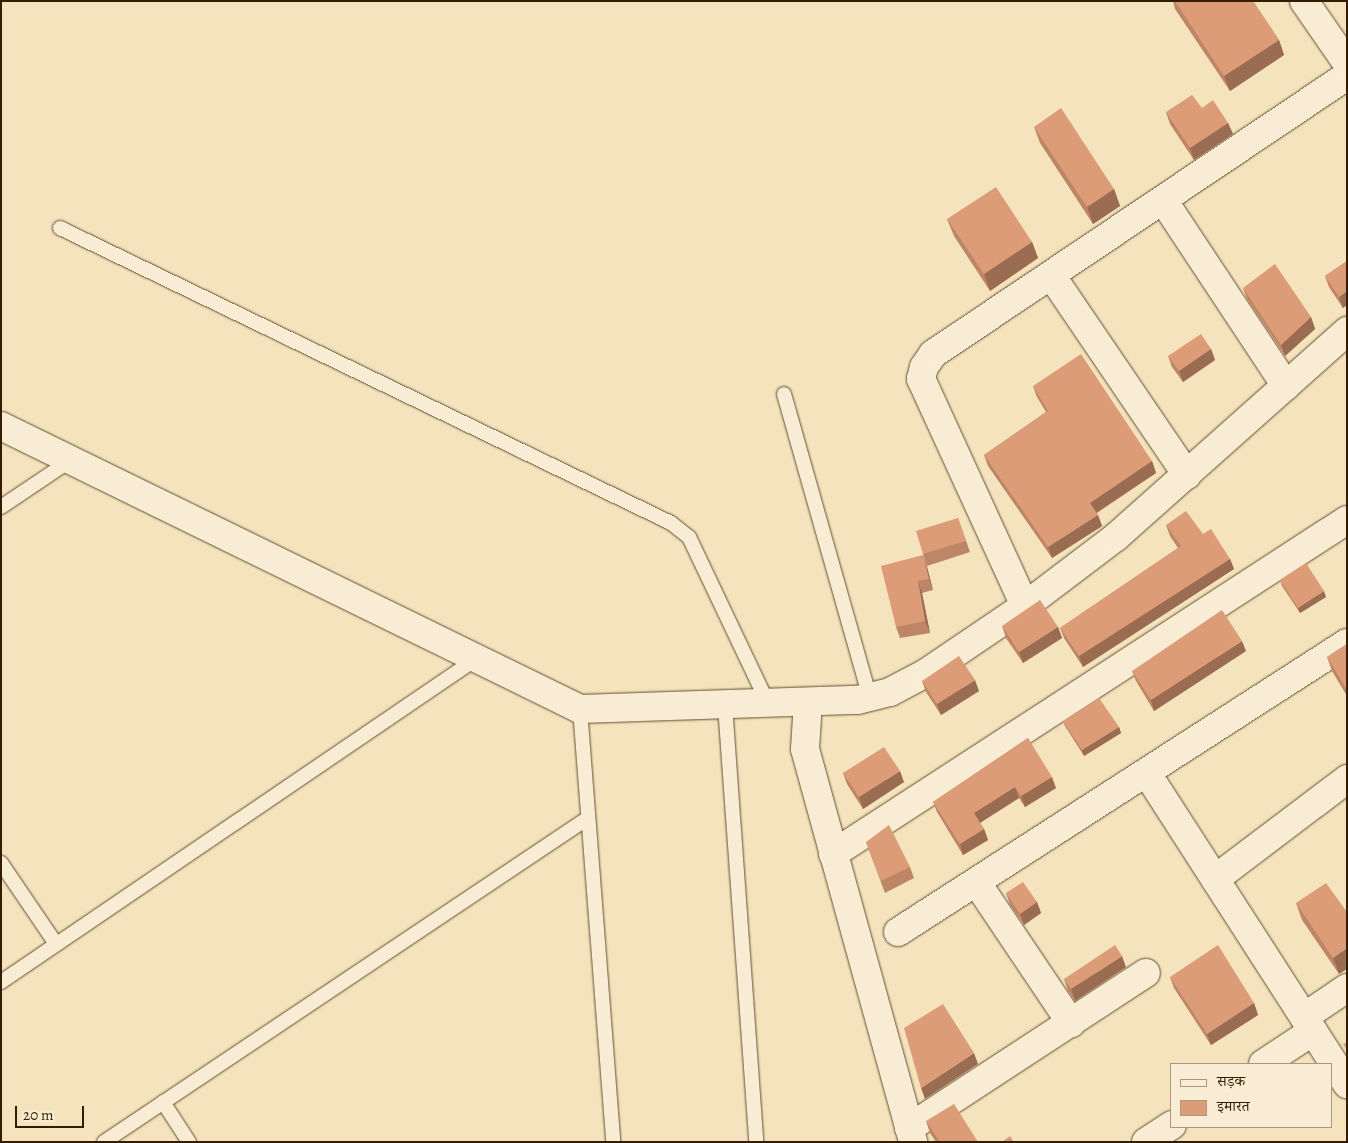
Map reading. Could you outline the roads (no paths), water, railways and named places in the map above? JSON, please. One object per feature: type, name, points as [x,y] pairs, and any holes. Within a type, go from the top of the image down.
[{"type":"street","points":[[1304,1],[1347,63]]},
{"type":"street","points":[[1025,606],[921,379],[933,354],[1347,76]]},
{"type":"street","points":[[1163,200],[1286,386]]},
{"type":"street","points":[[1051,275],[1187,475]]},
{"type":"street","points":[[1,426],[580,709],[808,702],[870,697],[926,673],[1025,606],[1116,538],[1347,331]]},
{"type":"street","points":[[833,854],[1347,520]]},
{"type":"street","points":[[898,932],[1148,775],[1347,643]]},
{"type":"street","points":[[808,702],[805,749],[911,1135],[1071,1023],[1146,974]]},
{"type":"street","points":[[1148,775],[1347,1084]]},
{"type":"street","points":[[1215,879],[1347,779]]},
{"type":"street","points":[[977,883],[1071,1023]]},
{"type":"street","points":[[1264,1063],[1347,988]]},
{"type":"street","points":[[1146,1142],[1170,1126]]},
{"type":"lane","points":[[60,228],[671,523],[689,537],[768,703]]},
{"type":"lane","points":[[784,394],[870,697]]},
{"type":"lane","points":[[1,507],[71,460]]},
{"type":"lane","points":[[1,982],[476,659]]},
{"type":"lane","points":[[725,705],[756,1142]]},
{"type":"lane","points":[[580,709],[613,1142]]},
{"type":"lane","points":[[104,1142],[588,818]]},
{"type":"lane","points":[[1,863],[56,944]]},
{"type":"lane","points":[[163,1102],[189,1142]]}]
